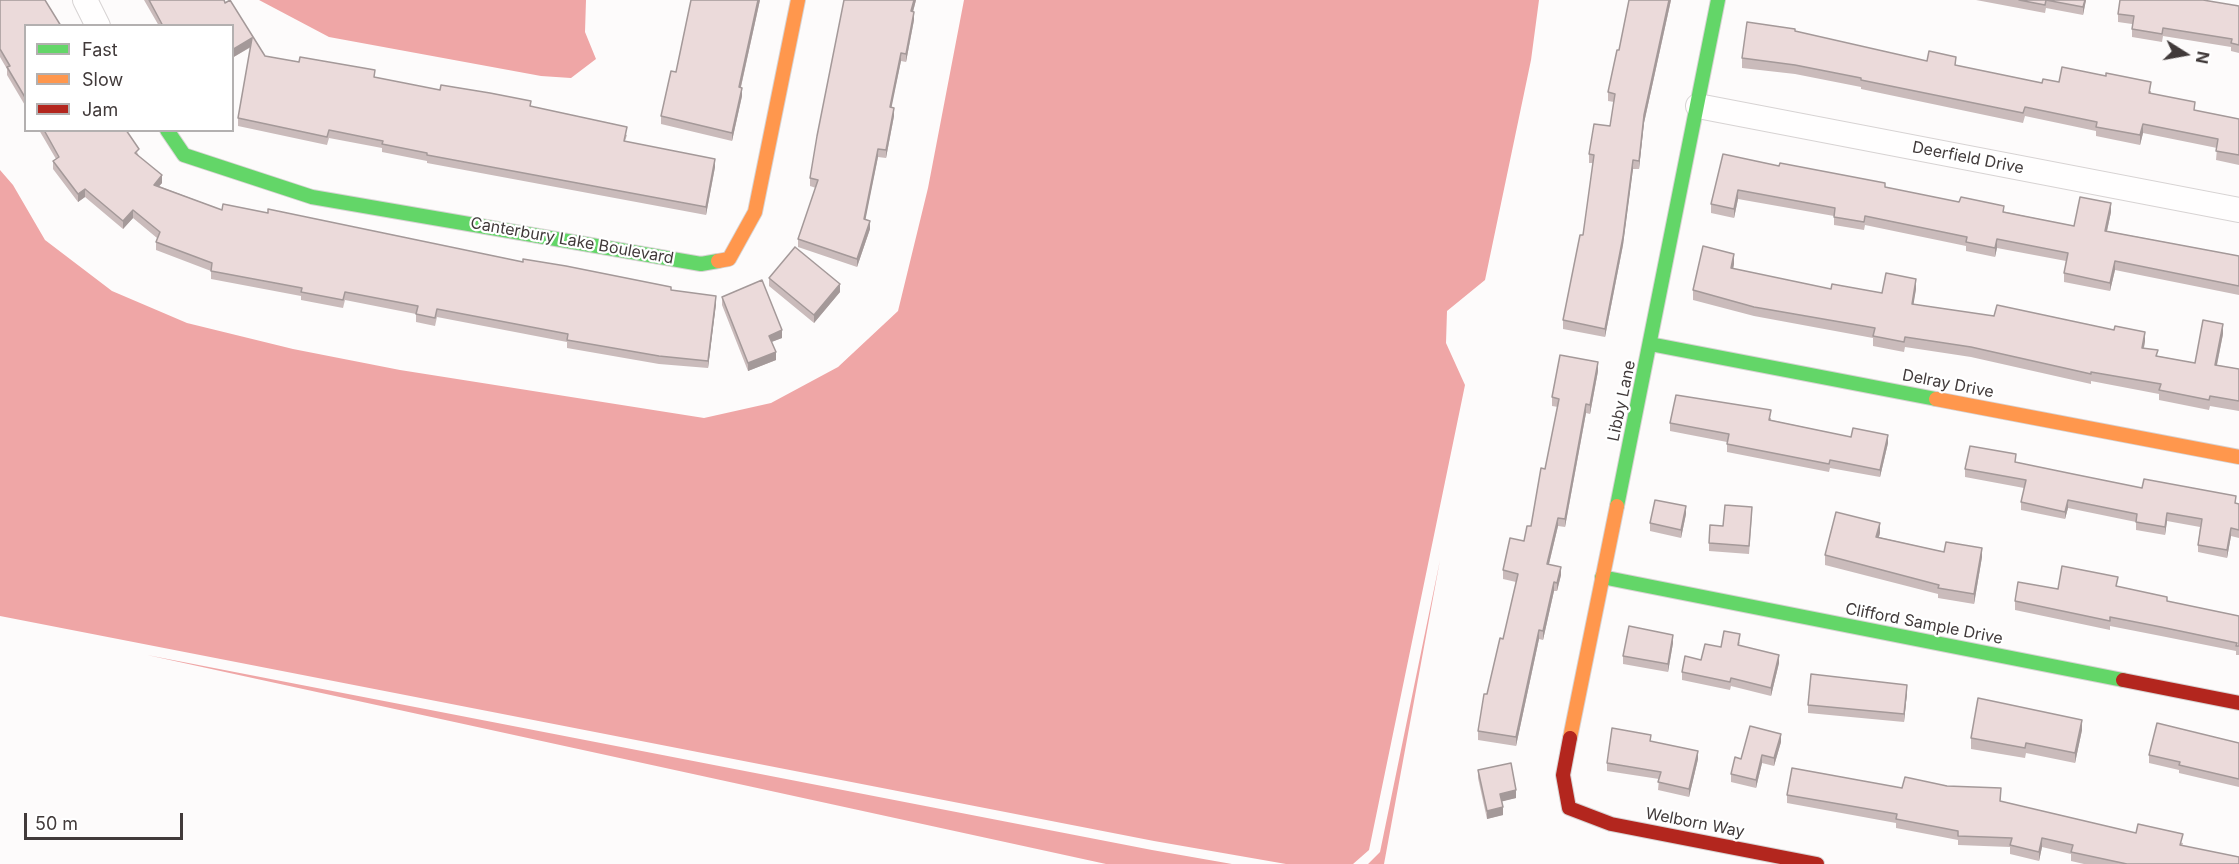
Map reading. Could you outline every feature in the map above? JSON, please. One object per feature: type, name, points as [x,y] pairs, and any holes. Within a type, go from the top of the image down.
[{"type":"street","points":[[85,0],[97,24]]},
{"type":"street","name":"Canterbury Lake Boulevard","points":[[168,132],[184,155],[312,197],[701,264],[729,259],[754,212],[798,0]]},
{"type":"street","name":"Libby Lane","points":[[1569,808],[1563,775],[1718,0]]},
{"type":"street","name":"Deerfield Drive","points":[[1698,106],[2239,210]]},
{"type":"street","name":"Delray Drive","points":[[1650,344],[2239,457]]},
{"type":"street","name":"Clifford Sample Drive","points":[[1602,577],[2239,703]]},
{"type":"street","name":"Welborn Way","points":[[1569,808],[1611,824],[1816,864]]},
{"type":"shaded area","points":[[259,0],[586,0],[585,32],[596,59],[571,78],[541,76],[329,37]]},
{"type":"shaded area","points":[[964,0],[1539,0],[1531,60],[1485,280],[1447,311],[1446,343],[1465,385],[1369,850],[1353,864],[1286,864],[1154,841],[0,616],[0,170],[13,185],[45,240],[112,291],[187,323],[293,349],[400,370],[704,418],[771,403],[838,367],[898,311],[928,188]]},
{"type":"shaded area","points":[[1440,560],[1384,864],[1368,864],[1380,852]]},
{"type":"shaded area","points":[[147,655],[1152,850],[1232,864],[1106,864]]},
{"type":"building","points":[[0,0],[45,0],[60,24],[24,24],[24,96],[7,67],[10,66],[0,49]]},
{"type":"building","points":[[149,0],[224,0],[225,3],[230,0],[265,56],[299,62],[300,57],[375,70],[374,77],[440,90],[441,85],[531,101],[530,106],[627,127],[624,141],[715,159],[706,207],[427,155],[427,153],[382,144],[383,141],[329,130],[327,137],[238,118],[252,38],[234,49],[234,24],[162,24]]},
{"type":"building","points":[[691,0],[758,0],[739,87],[742,88],[732,133],[661,116],[671,71],[676,72]]},
{"type":"building","points":[[844,0],[914,0],[906,54],[901,53],[890,107],[894,108],[886,150],[878,149],[864,219],[870,221],[857,259],[798,239],[818,180],[810,178]]},
{"type":"building","points":[[1629,0],[1669,0],[1644,115],[1639,161],[1633,160],[1623,237],[1605,329],[1563,320],[1580,235],[1583,235],[1594,155],[1589,154],[1594,124],[1610,126],[1615,94],[1608,92]]},
{"type":"building","points":[[2019,0],[2046,0],[2045,5]]},
{"type":"building","points":[[2046,0],[2085,0],[2083,7]]},
{"type":"building","points":[[2120,0],[2203,0],[2239,6],[2239,45],[2231,43],[2232,39],[2163,28],[2162,34],[2132,29],[2134,16],[2118,14]]},
{"type":"building","points":[[1747,22],[1795,29],[1795,31],[1927,61],[1929,51],[1956,57],[1955,65],[2042,83],[2043,79],[2059,82],[2062,67],[2151,82],[2149,93],[2195,102],[2194,110],[2239,119],[2239,155],[2216,151],[2218,139],[2143,124],[2140,135],[2096,127],[2097,122],[2025,107],[2023,113],[1795,65],[1742,58]]},
{"type":"building","points":[[45,132],[127,132],[139,149],[135,153],[162,175],[154,185],[222,210],[223,204],[268,213],[268,209],[523,262],[523,259],[566,266],[671,287],[671,290],[716,296],[708,361],[659,356],[567,340],[568,334],[437,309],[435,318],[416,314],[418,306],[345,292],[343,300],[301,292],[302,288],[211,271],[212,263],[156,242],[160,232],[133,210],[123,221],[85,189],[78,194],[53,161],[59,157]]},
{"type":"building","points":[[1723,154],[1779,166],[1780,163],[1885,183],[1885,187],[1959,202],[1961,197],[2004,206],[2003,212],[2074,226],[2080,197],[2111,203],[2105,231],[2239,256],[2239,286],[2115,261],[2110,283],[2064,273],[2068,253],[1997,239],[1995,248],[1966,242],[1967,237],[1865,216],[1864,222],[1834,217],[1835,208],[1738,190],[1734,209],[1711,204]]},
{"type":"building","points":[[1703,246],[1734,254],[1731,268],[1831,289],[1832,284],[1882,293],[1886,273],[1916,279],[1912,304],[1994,316],[1997,305],[2114,330],[2115,326],[2145,332],[2142,348],[2158,350],[2156,356],[2195,363],[2203,320],[2223,324],[2215,365],[2239,369],[2239,401],[2210,396],[2209,400],[2159,390],[2161,384],[2091,372],[2091,374],[1971,347],[1905,337],[1904,342],[1873,336],[1875,328],[1754,307],[1693,290]]},
{"type":"building","points":[[795,247],[840,284],[814,315],[769,278]]},
{"type":"building","points":[[762,280],[782,330],[769,336],[776,352],[748,363],[722,297]]},
{"type":"building","points":[[1560,355],[1598,362],[1590,405],[1586,404],[1565,519],[1558,518],[1547,564],[1561,567],[1557,583],[1554,582],[1543,631],[1539,630],[1516,737],[1478,731],[1484,694],[1487,694],[1500,638],[1503,639],[1518,574],[1503,570],[1510,538],[1524,541],[1527,526],[1531,526],[1541,468],[1545,469],[1559,399],[1552,397]]},
{"type":"building","points":[[1676,395],[1771,410],[1769,420],[1851,437],[1853,428],[1888,435],[1880,470],[1830,460],[1829,464],[1727,444],[1729,434],[1670,423]]},
{"type":"building","points":[[1970,446],[2016,454],[2015,462],[2142,488],[2144,479],[2236,496],[2235,503],[2239,504],[2239,530],[2231,528],[2227,550],[2198,545],[2202,519],[2167,513],[2165,527],[2136,522],[2137,514],[2068,500],[2065,512],[2021,502],[2026,480],[1965,469]]},
{"type":"building","points":[[1655,500],[1686,506],[1681,530],[1650,523]]},
{"type":"building","points":[[1725,505],[1752,507],[1749,546],[1709,543],[1710,525],[1723,526]]},
{"type":"building","points":[[1836,512],[1880,523],[1876,537],[1944,552],[1946,542],[1982,548],[1974,594],[1938,588],[1939,585],[1825,555]]},
{"type":"building","points":[[2062,566],[2118,577],[2116,586],[2167,597],[2167,601],[2239,616],[2239,646],[2236,646],[2237,643],[2161,627],[2110,617],[2110,621],[2015,601],[2018,582],[2058,589]]},
{"type":"building","points":[[1629,626],[1673,635],[1668,664],[1623,656]]},
{"type":"building","points":[[1724,631],[1740,634],[1738,645],[1779,655],[1771,688],[1731,678],[1730,682],[1682,672],[1685,656],[1701,660],[1705,644],[1721,647]]},
{"type":"building","points":[[1811,674],[1907,685],[1904,714],[1808,705]]},
{"type":"building","points":[[1978,698],[2082,720],[2075,753],[2026,743],[2025,748],[1971,738]]},
{"type":"building","points":[[2157,723],[2239,743],[2239,779],[2179,765],[2180,762],[2149,755]]},
{"type":"building","points":[[1750,726],[1781,734],[1774,758],[1762,755],[1756,780],[1731,774],[1735,757],[1741,759]]},
{"type":"building","points":[[1612,728],[1651,735],[1650,741],[1698,751],[1689,789],[1658,782],[1661,772],[1607,763]]},
{"type":"building","points":[[1511,763],[1516,790],[1500,794],[1503,807],[1487,811],[1478,770]]},
{"type":"building","points":[[1792,768],[1902,788],[1905,777],[1947,786],[2001,788],[2000,801],[2136,833],[2138,824],[2183,834],[2180,845],[2239,857],[2239,864],[2127,864],[2071,852],[2073,845],[2042,838],[2039,852],[2010,845],[2012,838],[1958,836],[1958,831],[1896,819],[1897,814],[1787,795]]},
{"type":"traffic: fast","points":[[1617,506],[1718,0]]},
{"type":"traffic: fast","points":[[168,132],[184,155],[312,197],[701,264],[718,261]]},
{"type":"traffic: fast","points":[[1650,344],[1936,399]]},
{"type":"traffic: fast","points":[[1602,577],[2123,680]]},
{"type":"traffic: slow","points":[[718,261],[729,259],[755,212],[798,0]]},
{"type":"traffic: slow","points":[[1936,399],[2239,457]]},
{"type":"traffic: slow","points":[[1570,738],[1617,506]]},
{"type":"traffic: jam","points":[[2123,680],[2239,703]]},
{"type":"traffic: jam","points":[[1570,738],[1563,775],[1569,808],[1611,824],[1817,864]]}]
